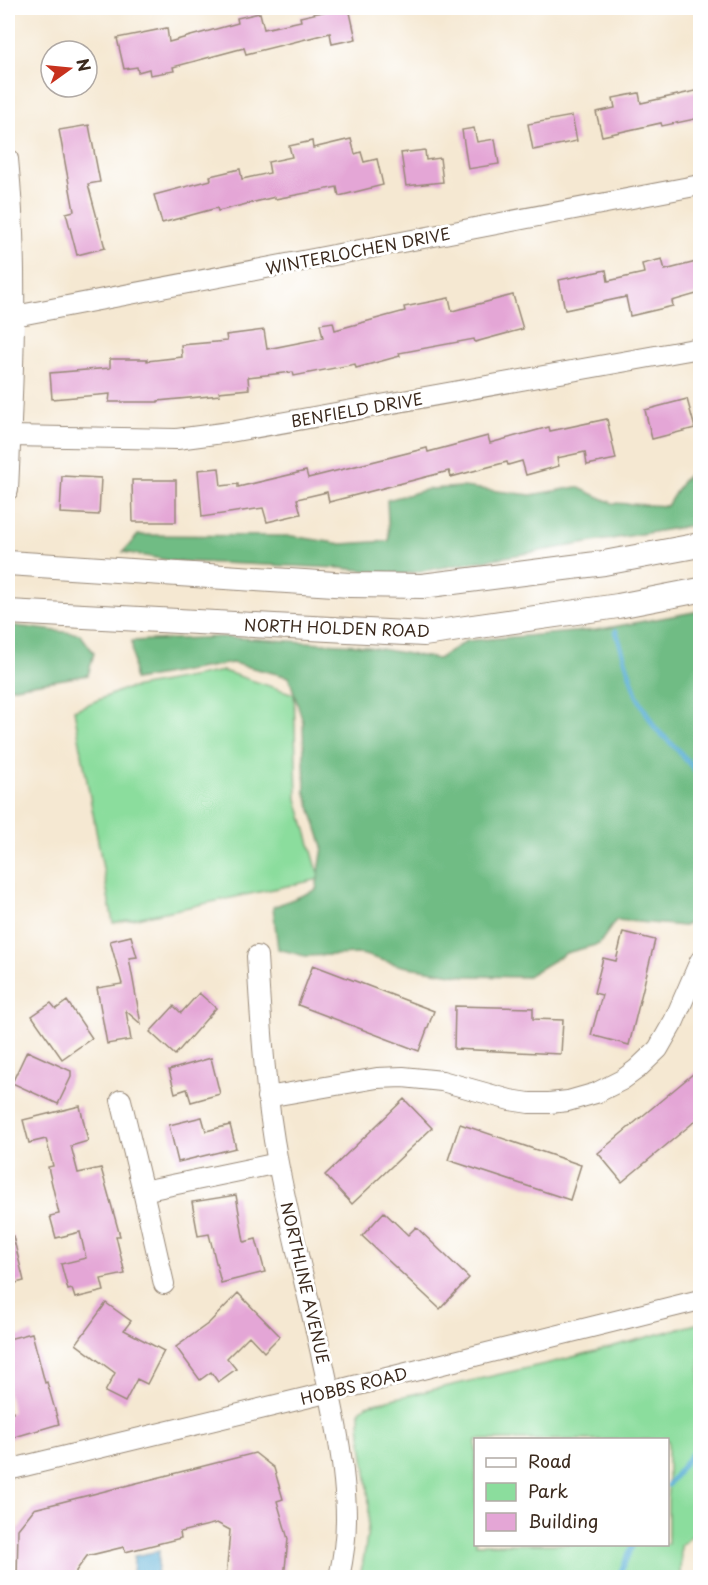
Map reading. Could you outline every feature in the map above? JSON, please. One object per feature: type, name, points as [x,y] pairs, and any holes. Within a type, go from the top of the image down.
[{"type":"main road","points":[[8,563],[350,585],[422,586],[604,563],[700,545]]},
{"type":"main road","name":"NORTH HOLDEN ROAD","points":[[8,612],[424,634],[618,606],[700,590]]},
{"type":"street","points":[[8,159],[12,198],[15,316],[10,357],[8,490]]},
{"type":"street","name":"WINTERLOCHEN DRIVE","points":[[15,316],[700,184]]},
{"type":"street","name":"BENFIELD DRIVE","points":[[10,436],[177,439],[209,435],[700,348]]},
{"type":"street","name":"NORTHLINE AVENUE","points":[[257,956],[267,1097],[278,1163],[330,1392],[343,1475],[346,1520],[339,1578]]},
{"type":"street","points":[[267,1097],[377,1078],[403,1077],[442,1081],[510,1100],[530,1103],[568,1101],[596,1093],[638,1069],[658,1049],[674,1021],[700,961]]},
{"type":"street","points":[[121,1100],[164,1284]]},
{"type":"street","points":[[143,1191],[278,1163]]},
{"type":"street","name":"HOBBS ROAD","points":[[8,1470],[700,1300]]},
{"type":"green space","points":[[700,465],[700,524],[404,574],[340,568],[173,561],[123,552],[138,535],[292,536],[342,544],[389,541],[387,500],[429,489],[463,487],[531,495],[577,487],[612,503],[667,506],[683,480]]},
{"type":"green space","points":[[700,611],[700,916],[684,926],[616,920],[599,944],[566,953],[526,977],[465,976],[402,966],[361,954],[305,956],[278,949],[273,907],[316,890],[323,847],[305,791],[303,722],[289,677],[232,663],[134,680],[132,641],[222,637],[357,645],[438,659],[466,641],[596,630]]},
{"type":"green space","points":[[8,625],[80,634],[94,653],[88,675],[8,688]]},
{"type":"green space","points":[[223,671],[294,694],[297,799],[320,879],[113,923],[74,710],[122,690]]},
{"type":"green space","points":[[700,1323],[700,1528],[681,1546],[680,1577],[360,1577],[369,1512],[360,1410],[366,1405],[558,1361]]},
{"type":"water","points":[[159,1551],[157,1577],[133,1577],[134,1556]]},
{"type":"building","points":[[349,8],[356,39],[332,44],[330,33],[246,54],[244,48],[173,67],[174,71],[150,75],[149,69],[138,72],[137,67],[124,69],[117,38],[167,28],[169,42],[238,23],[237,18],[260,13],[264,29],[301,21],[300,17]]},
{"type":"building","points":[[700,90],[700,118],[662,126],[661,123],[602,136],[596,112],[615,108],[613,98],[639,93],[641,103]]},
{"type":"building","points":[[572,116],[577,141],[533,150],[528,124]]},
{"type":"building","points":[[89,125],[100,182],[88,184],[105,248],[77,255],[66,213],[74,211],[59,130]]},
{"type":"building","points":[[474,128],[477,142],[495,139],[499,164],[468,169],[462,130]]},
{"type":"building","points":[[351,139],[355,154],[361,152],[364,162],[377,159],[383,185],[339,196],[337,187],[275,199],[275,197],[218,211],[217,208],[162,223],[154,195],[211,180],[210,176],[240,169],[242,179],[270,173],[268,162],[292,157],[289,146],[312,141],[313,148]]},
{"type":"building","points":[[425,150],[426,160],[440,158],[443,182],[406,186],[401,153]]},
{"type":"building","points":[[662,259],[665,270],[700,261],[700,293],[672,301],[673,306],[630,316],[626,297],[565,310],[559,280],[606,270],[608,281],[644,273],[642,264]]},
{"type":"building","points":[[513,295],[523,329],[475,342],[474,339],[399,353],[400,356],[356,368],[355,364],[294,376],[293,372],[248,377],[249,389],[219,392],[220,395],[158,402],[109,402],[110,394],[52,399],[50,373],[110,368],[110,359],[147,359],[147,361],[182,357],[181,345],[227,341],[226,335],[264,330],[267,349],[323,338],[320,324],[333,322],[335,330],[405,311],[404,307],[449,298],[452,311]]},
{"type":"building","points":[[687,399],[695,428],[652,439],[645,410]]},
{"type":"building","points":[[607,419],[616,459],[587,465],[585,452],[557,458],[559,466],[526,475],[522,461],[508,465],[507,462],[451,477],[449,471],[329,502],[327,492],[297,499],[301,514],[267,522],[263,508],[202,517],[198,470],[219,468],[221,486],[238,484],[238,487],[306,471],[308,478],[427,448],[428,452],[488,436],[490,443],[549,427],[550,431]]},
{"type":"building","points":[[62,476],[101,478],[99,515],[60,513]]},
{"type":"building","points":[[132,480],[176,480],[176,522],[133,522]]},
{"type":"building","points":[[623,932],[655,940],[629,1045],[591,1035],[602,995],[594,993],[603,958],[616,961]]},
{"type":"building","points":[[131,936],[137,957],[129,958],[141,1024],[126,1011],[131,1040],[107,1044],[97,988],[122,984],[110,941]]},
{"type":"building","points":[[313,965],[434,1011],[419,1051],[298,1005]]},
{"type":"building","points":[[199,993],[216,1008],[175,1055],[150,1032],[174,1006],[181,1013]]},
{"type":"building","points":[[67,1001],[92,1038],[62,1059],[32,1016],[51,1003],[56,1009]]},
{"type":"building","points":[[455,1006],[533,1008],[533,1019],[563,1020],[561,1054],[454,1049]]},
{"type":"building","points":[[27,1051],[71,1071],[71,1077],[58,1104],[12,1083]]},
{"type":"building","points":[[211,1058],[220,1094],[191,1102],[187,1089],[175,1093],[169,1070]]},
{"type":"building","points":[[700,1068],[700,1117],[622,1182],[598,1153]]},
{"type":"building","points":[[404,1099],[432,1128],[352,1204],[325,1175]]},
{"type":"building","points":[[80,1106],[88,1141],[71,1146],[78,1173],[101,1168],[120,1236],[116,1236],[125,1274],[101,1279],[104,1291],[75,1298],[72,1289],[68,1290],[61,1264],[86,1258],[80,1232],[56,1238],[50,1216],[59,1214],[48,1167],[53,1166],[46,1139],[29,1143],[23,1120]]},
{"type":"building","points":[[202,1117],[206,1131],[230,1125],[236,1148],[178,1162],[169,1125]]},
{"type":"building","points":[[460,1124],[581,1165],[570,1200],[448,1160]]},
{"type":"building","points":[[236,1195],[244,1242],[256,1239],[265,1272],[221,1283],[209,1234],[198,1236],[192,1202]]},
{"type":"building","points":[[384,1212],[408,1235],[416,1227],[469,1278],[440,1309],[362,1236]]},
{"type":"building","points":[[8,1236],[13,1236],[24,1281],[8,1285]]},
{"type":"building","points":[[238,1293],[280,1336],[264,1352],[249,1336],[227,1358],[236,1369],[218,1382],[211,1372],[200,1380],[176,1347],[209,1323]]},
{"type":"building","points":[[106,1303],[131,1321],[124,1330],[164,1351],[147,1384],[137,1379],[125,1402],[105,1392],[115,1373],[76,1344]]},
{"type":"building","points":[[32,1333],[59,1424],[8,1439],[8,1413],[13,1412],[8,1394],[8,1339]]},
{"type":"building","points":[[255,1453],[274,1468],[283,1499],[277,1501],[288,1539],[284,1578],[226,1578],[230,1530],[217,1523],[180,1532],[181,1538],[125,1552],[124,1547],[87,1556],[76,1571],[76,1578],[17,1578],[18,1529],[34,1509]]},
{"type":"waterway","points":[[616,631],[636,694],[655,728],[700,776]]},
{"type":"waterway","points":[[669,1484],[700,1443]]},
{"type":"waterway","points":[[618,1578],[632,1546]]}]
